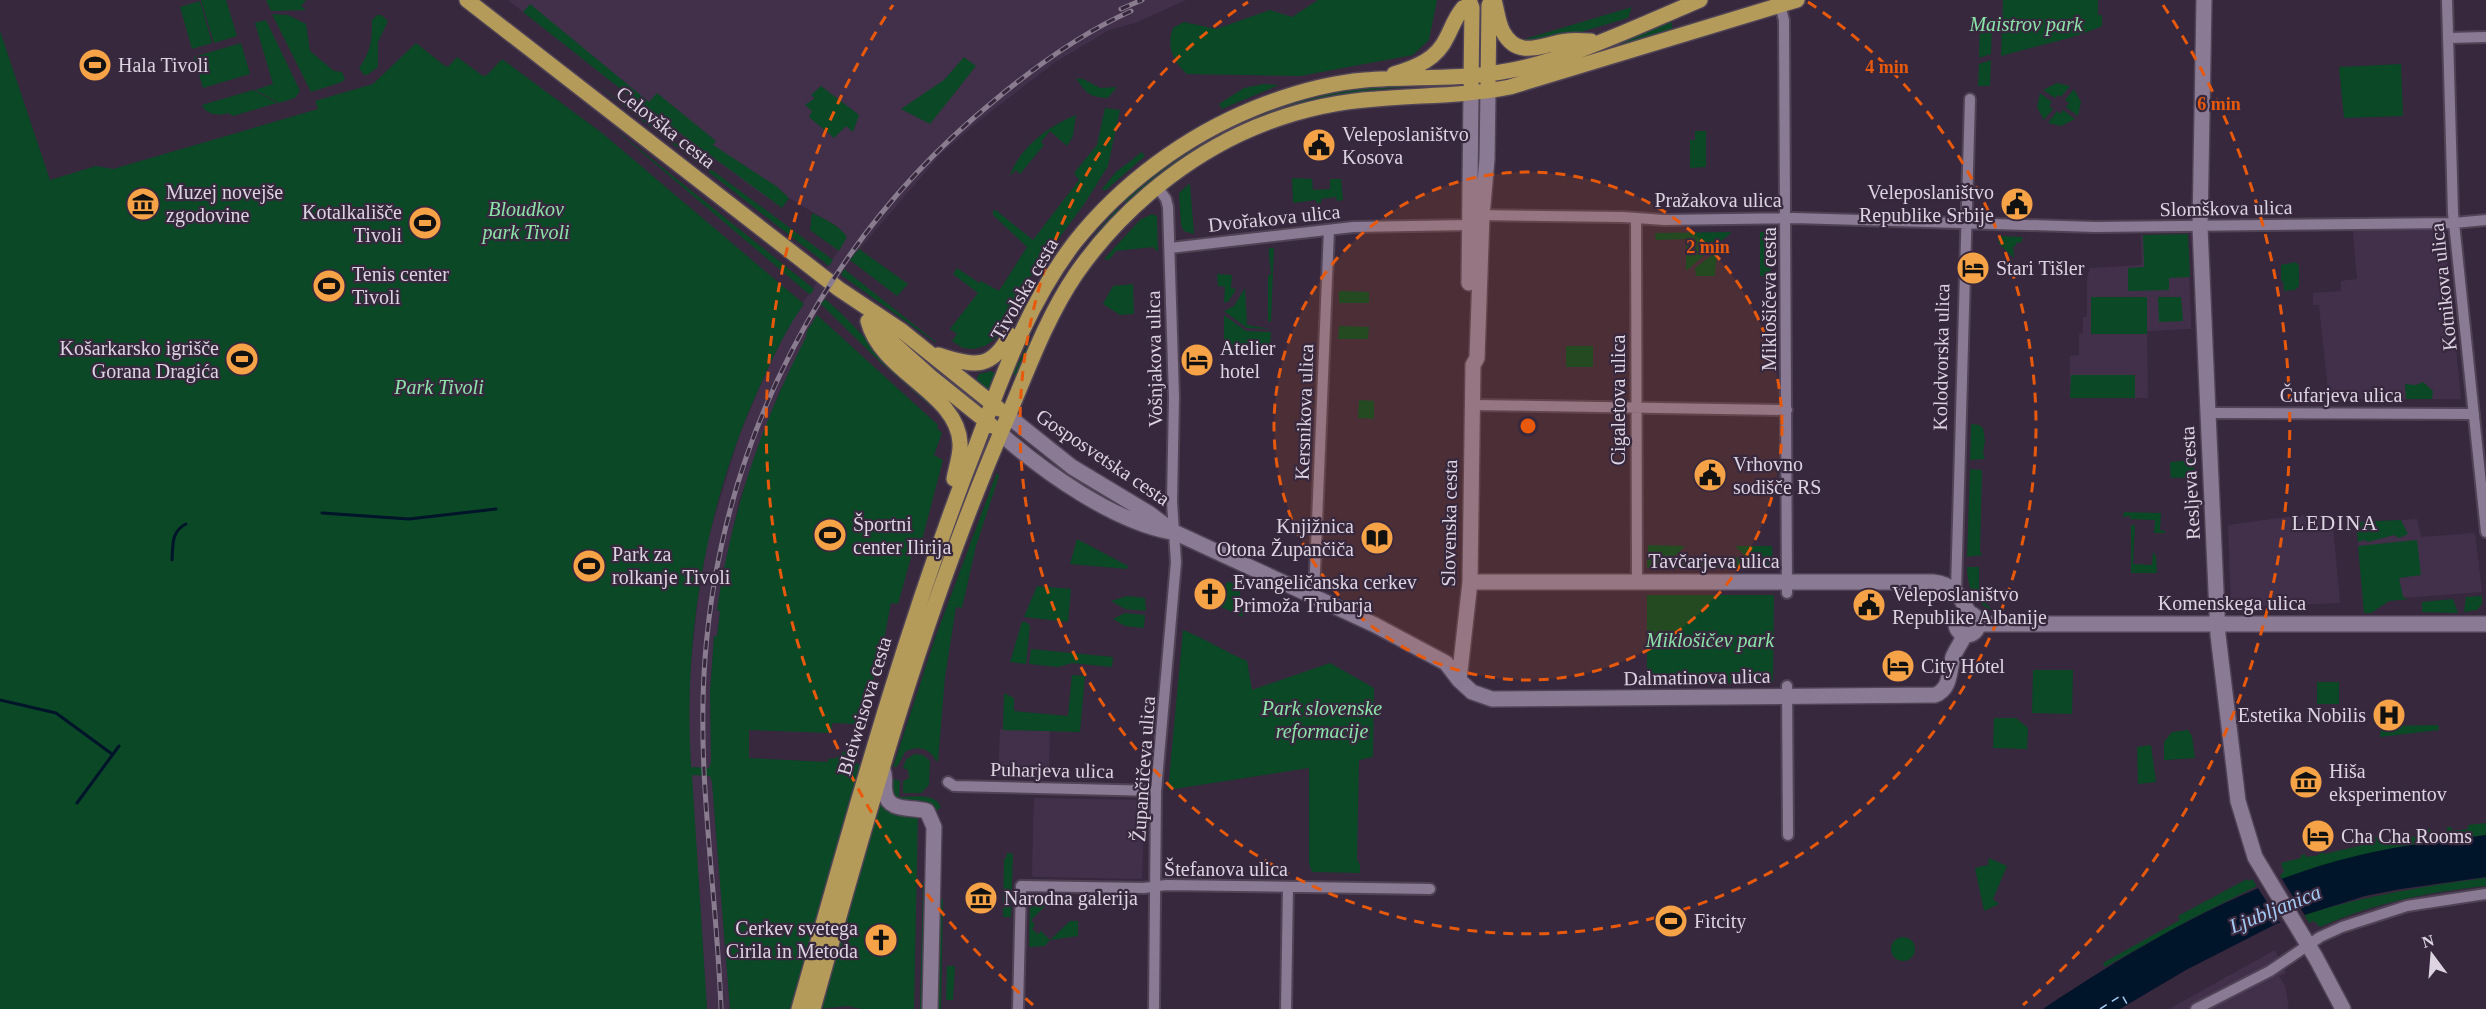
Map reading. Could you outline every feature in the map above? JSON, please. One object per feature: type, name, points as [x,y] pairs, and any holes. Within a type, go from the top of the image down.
[{"type":"main road","name":"Celovška cesta","points":[[466,0],[839,289],[902,331],[1008,417]]},
{"type":"main road","points":[[1488,92],[1489,0]]},
{"type":"main road","points":[[1494,0],[1502,31],[1511,42],[1521,47],[1538,49],[1566,41],[1600,41]]},
{"type":"main road","name":"Tivolska cesta","points":[[985,420],[1006,364],[1050,279],[1086,230],[1139,177],[1166,157],[1217,126],[1260,106],[1322,87],[1368,80],[1488,74],[1518,68],[1600,41],[1700,0]]},
{"type":"main road","name":"Tivolska cesta","points":[[1001,434],[1048,323],[1077,274],[1114,226],[1191,161],[1217,146],[1283,117],[1360,100],[1488,92],[1538,80],[1779,3],[1797,0]]},
{"type":"main road","name":"Resljeva cesta","points":[[2204,0],[2200,227],[2217,623],[2238,801],[2251,846],[2265,874],[2297,925],[2343,1009]]},
{"type":"main road","points":[[1466,3],[1472,8],[1471,93]]},
{"type":"main road","points":[[1411,78],[1432,68],[1448,53],[1460,29],[1466,3]]},
{"type":"main road","points":[[1368,80],[1405,70],[1427,61],[1443,46],[1452,21],[1466,3]]},
{"type":"main road","name":"Slovenska cesta","points":[[1474,219],[1487,159],[1488,92]]},
{"type":"main road","name":"Slovenska cesta","points":[[1459,680],[1470,582],[1473,366],[1468,358],[1474,219],[1471,93]]},
{"type":"main road","name":"Celovška cesta","points":[[839,289],[868,321],[931,377],[1001,434]]},
{"type":"main road","points":[[930,353],[965,364],[985,362],[1001,351],[1014,327],[1030,317]]},
{"type":"main road","points":[[868,321],[871,333],[884,354],[933,396],[957,428],[960,443],[959,456],[945,514],[944,529]]},
{"type":"main road","name":"Gosposvetska cesta","points":[[1008,417],[1072,467],[1150,514],[1174,532],[1314,595],[1441,659],[1459,680]]},
{"type":"main road","name":"Bleiweisova cesta","points":[[813,1009],[876,773],[907,633],[985,420]]},
{"type":"main road","name":"Gosposvetska cesta","points":[[1001,434],[1041,467],[1089,497],[1150,528],[1174,532]]},
{"type":"main road","name":"Bleiweisova cesta","points":[[799,1009],[876,773],[942,586],[1001,434]]},
{"type":"main road","name":"Tavčarjeva ulica","points":[[1470,582],[1636,582],[1787,587],[1925,581],[1940,582],[1956,590]]},
{"type":"main road","name":"Kolodvorska ulica","points":[[1956,590],[1973,619]]},
{"type":"main road","name":"Komenskega ulica","points":[[1973,619],[2486,624]]},
{"type":"main road","name":"Dalmatinova ulica","points":[[1459,680],[1472,692],[1497,699],[1787,692],[1931,696],[1941,693],[1949,678],[1954,654],[1965,634],[1973,633],[1973,619]]},
{"type":"main road","points":[[876,773],[890,802],[899,808],[927,812],[933,822],[930,1009]]},
{"type":"street","name":"Kotnikova ulica","points":[[2446,0],[2454,223],[2486,532]]},
{"type":"street","name":"Miklošičeva cesta","points":[[1779,3],[1784,20],[1787,587]]},
{"type":"street","points":[[2448,38],[2486,38]]},
{"type":"street","name":"Kolodvorska ulica","points":[[1956,590],[1970,99]]},
{"type":"street","name":"Vošnjakova ulica","points":[[1158,188],[1166,199],[1168,207],[1170,248],[1174,532]]},
{"type":"street","name":"Cigaletova ulica","points":[[1636,218],[1636,582]]},
{"type":"street","name":"Pražakova ulica","points":[[1474,219],[1786,218],[1966,224]]},
{"type":"street","name":"Dvořakova ulica","points":[[1170,248],[1329,230],[1429,225],[1474,219]]},
{"type":"street","name":"Slomškova ulica","points":[[1966,224],[2200,227],[2454,223],[2486,220]]},
{"type":"street","name":"Kersnikova ulica","points":[[1314,595],[1329,230]]},
{"type":"street","points":[[1472,405],[1787,410]]},
{"type":"street","name":"Čufarjeva ulica","points":[[2208,413],[2474,414]]},
{"type":"street","name":"Župančičeva ulica","points":[[1154,1009],[1156,790],[1176,572],[1174,532]]},
{"type":"street","points":[[1787,692],[1788,835]]},
{"type":"street","name":"Puharjeva ulica","points":[[948,782],[954,786],[1156,790]]},
{"type":"street","name":"Štefanova ulica","points":[[1018,1009],[1021,886],[1155,887],[1166,885],[1430,889]]},
{"type":"street","points":[[1286,1009],[1288,887]]},
{"type":"street","points":[[2196,1009],[2270,970],[2308,945],[2342,927],[2386,912],[2420,904],[2486,894]]},
{"type":"shaded area","points":[[508,0],[1186,0],[1135,23],[1109,30],[1054,63],[975,124],[939,156],[851,259],[816,314],[777,397],[739,501],[722,579],[717,611],[720,611],[717,636],[714,637],[710,693],[712,782],[730,1009],[707,1009],[689,743],[690,674],[698,598],[708,539],[739,436],[793,317],[839,250],[838,227],[789,198],[767,198],[627,94]]},
{"type":"shaded area","points":[[2444,230],[2461,399],[2329,399],[2319,305],[2313,305],[2313,293],[2341,291],[2341,281],[2357,279],[2353,231]]},
{"type":"shaded area","points":[[2188,234],[2191,329],[2147,331],[2148,398],[2070,398],[2070,356],[2079,355],[2079,334],[2083,333],[2083,317],[2087,317],[2087,278],[2090,268],[2142,265],[2141,235]]},
{"type":"shaded area","points":[[2321,514],[2322,528],[2333,527],[2340,603],[2231,607],[2228,525]]},
{"type":"shaded area","points":[[2417,519],[2421,537],[2475,533],[2482,592],[2363,601],[2358,542],[2381,522]]},
{"type":"shaded area","points":[[1000,729],[1050,731],[1049,778],[998,777]]},
{"type":"shaded area","points":[[1034,798],[1144,800],[1142,879],[1034,877],[1032,875]]},
{"type":"shaded area","points":[[2275,950],[2286,973],[2279,976],[2285,986],[2289,1009],[2169,1009]]},
{"type":"green space","points":[[201,0],[226,0],[237,36],[214,43]]},
{"type":"green space","points":[[266,0],[306,0],[301,6],[306,10],[271,11]]},
{"type":"green space","points":[[1318,0],[1437,0],[1429,40],[1413,55],[1300,76],[1187,74],[1172,53],[1170,41],[1173,28],[1184,22],[1216,29],[1270,10],[1292,17]]},
{"type":"green space","name":"Maistrov park","points":[[2003,0],[2098,0],[2098,15],[2102,15],[2102,26],[2065,39],[2001,56]]},
{"type":"green space","points":[[200,1],[212,43],[192,49],[180,7]]},
{"type":"green space","points":[[530,4],[649,102],[657,93],[716,141],[713,145],[776,186],[789,198],[782,208],[627,94],[523,12]]},
{"type":"green space","points":[[1632,7],[1628,18],[1541,44],[1522,43],[1525,39]]},
{"type":"green space","points":[[272,14],[288,15],[306,24],[310,51],[334,71],[342,72],[345,79],[311,92]]},
{"type":"green space","points":[[377,15],[381,15],[388,21],[378,42],[378,67],[364,75],[359,68],[371,40],[372,20]]},
{"type":"green space","points":[[1992,18],[1991,54],[1979,58],[1980,22]]},
{"type":"green space","points":[[266,20],[300,91],[295,98],[279,103],[255,90],[273,84],[255,23]]},
{"type":"green space","points":[[1671,20],[1673,31],[1519,78],[1519,76],[1614,46]]},
{"type":"green space","name":"Park Tivoli","points":[[0,31],[50,180],[96,166],[113,169],[318,109],[315,101],[373,84],[416,43],[445,66],[448,67],[457,57],[483,76],[487,75],[502,59],[602,133],[804,304],[774,355],[740,433],[724,479],[712,526],[695,622],[689,719],[691,767],[709,768],[711,762],[710,693],[714,636],[717,636],[720,611],[717,610],[723,573],[740,503],[775,404],[807,331],[817,315],[938,425],[937,428],[942,433],[934,455],[943,460],[921,544],[915,543],[898,604],[891,603],[882,650],[866,704],[861,703],[855,724],[832,723],[831,733],[749,730],[749,758],[828,762],[828,759],[836,758],[846,750],[859,751],[856,763],[860,765],[855,787],[794,1009],[730,1009],[712,782],[710,776],[692,775],[707,1009],[0,1009]]},
{"type":"green space","points":[[241,43],[250,74],[203,88],[194,57]]},
{"type":"green space","points":[[964,57],[976,66],[930,124],[901,109],[944,80]]},
{"type":"green space","points":[[1991,60],[1990,86],[1978,86],[1979,64]]},
{"type":"green space","points":[[2401,64],[2403,116],[2344,118],[2339,67]]},
{"type":"green space","points":[[1076,78],[1100,88],[1117,87],[1108,98],[1096,97],[1086,91]]},
{"type":"green space","points":[[592,81],[833,260],[829,266]]},
{"type":"green space","points":[[1445,83],[1445,85],[1337,95],[1272,112],[1240,125],[1208,142],[1176,162],[1128,205],[1124,201],[1173,161],[1228,129],[1257,116],[1317,97],[1348,91],[1384,86]]},
{"type":"green space","points":[[2057,83],[2070,86],[2061,97],[2058,95],[2055,98],[2043,90]]},
{"type":"green space","points":[[1263,84],[1279,85],[1222,109],[1219,104],[1244,88]]},
{"type":"green space","points":[[821,86],[859,115],[853,132],[846,126],[834,138],[809,117],[812,111],[805,105],[815,98],[811,95]]},
{"type":"green space","points":[[2074,89],[2081,102],[2078,116],[2066,107],[2069,103],[2065,100]]},
{"type":"green space","points":[[253,90],[277,103],[233,116],[228,113],[210,113],[202,105]]},
{"type":"green space","points":[[2040,93],[2052,102],[2049,106],[2053,109],[2044,120],[2037,107]]},
{"type":"green space","points":[[1105,108],[1120,110],[1108,166],[1085,203],[1028,280],[996,338],[985,346],[974,349],[963,348],[952,341],[957,334],[950,329],[978,293],[953,274],[957,268],[979,283],[981,281],[999,291],[1027,247],[993,215],[993,210],[1033,240],[1079,180],[1074,173],[1097,145]]},
{"type":"green space","points":[[2063,110],[2075,119],[2061,126],[2048,123],[2057,111],[2060,114]]},
{"type":"green space","points":[[1076,115],[1073,136],[1067,146],[1050,131],[1041,142],[1044,145],[1020,174],[1016,170],[1010,176],[1020,156],[1028,147],[1046,131]]},
{"type":"green space","points":[[607,123],[814,289],[810,295]]},
{"type":"green space","points":[[1695,131],[1706,131],[1706,167],[1690,168],[1690,140],[1695,140]]},
{"type":"green space","points":[[1142,152],[1145,156],[1105,191],[1102,189],[1116,172]]},
{"type":"green space","points":[[1292,178],[1312,179],[1313,190],[1330,189],[1330,179],[1341,179],[1343,200],[1337,201],[1336,197],[1321,199],[1321,203],[1316,203],[1316,200],[1293,203]]},
{"type":"green space","points":[[1190,183],[1194,234],[1184,231],[1181,225],[1179,193]]},
{"type":"green space","points":[[1118,208],[1121,212],[1018,378],[1013,374],[1059,287],[1085,247]]},
{"type":"green space","points":[[812,213],[836,226],[847,237],[839,251],[810,230]]},
{"type":"green space","points":[[1152,214],[1157,216],[1158,252],[1153,247],[1116,251],[1109,260],[1104,259],[1140,220]]},
{"type":"green space","points":[[1732,232],[1686,271],[1686,239],[1656,240],[1655,233]]},
{"type":"green space","points":[[1760,232],[1766,232],[1766,239],[1771,239],[1771,276],[1760,276]]},
{"type":"green space","points":[[2188,234],[2190,277],[2169,278],[2169,290],[2128,291],[2128,268],[2144,267],[2143,235]]},
{"type":"green space","points":[[1998,236],[2022,237],[2022,242],[2013,246],[2014,258],[1999,244]]},
{"type":"green space","points":[[1269,248],[1274,248],[1271,322],[1268,321],[1268,275],[1271,275]]},
{"type":"green space","points":[[859,249],[908,284],[897,296],[850,260]]},
{"type":"green space","points":[[1717,251],[1715,276],[1696,276],[1695,268]]},
{"type":"green space","points":[[2296,262],[2299,266],[2299,286],[2295,290],[2284,291],[2283,281],[2281,281],[2281,265]]},
{"type":"green space","points":[[844,269],[936,342],[936,343],[841,275]]},
{"type":"green space","points":[[1217,274],[1232,275],[1231,288],[1236,289],[1229,301],[1224,303],[1225,287],[1218,286]]},
{"type":"green space","points":[[1133,284],[1134,314],[1120,315],[1103,304],[1113,286]]},
{"type":"green space","points":[[1245,288],[1247,325],[1271,329],[1247,328],[1224,311],[1234,306]]},
{"type":"green space","points":[[1339,291],[1369,292],[1369,303],[1339,303]]},
{"type":"green space","points":[[2091,297],[2147,297],[2147,334],[2091,334]]},
{"type":"green space","points":[[2158,297],[2181,297],[2183,321],[2159,322]]},
{"type":"green space","points":[[825,299],[920,390],[944,418],[880,362],[821,304]]},
{"type":"green space","points":[[1224,315],[1246,331],[1271,332],[1270,354],[1266,356],[1224,355]]},
{"type":"green space","points":[[1339,326],[1369,327],[1368,339],[1338,339]]},
{"type":"green space","points":[[1566,346],[1593,346],[1593,367],[1566,367]]},
{"type":"green space","points":[[991,371],[996,374],[989,391],[976,380],[979,374]]},
{"type":"green space","points":[[2071,375],[2135,375],[2135,398],[2070,398]]},
{"type":"green space","points":[[2423,382],[2433,391],[2432,399],[2406,399],[2405,384],[2416,385]]},
{"type":"green space","points":[[1359,400],[1374,401],[1374,419],[1358,418]]},
{"type":"green space","points":[[1971,424],[1983,428],[1985,459],[1970,460]]},
{"type":"green space","points":[[2193,460],[2195,477],[2171,478],[2170,462]]},
{"type":"green space","points":[[1970,469],[1982,470],[1980,550],[1982,555],[1967,557]]},
{"type":"green space","points":[[997,472],[999,476],[976,546],[962,608],[956,607],[945,677],[938,761],[927,751],[918,748],[905,752],[897,767],[893,767],[935,638]]},
{"type":"green space","points":[[2124,512],[2161,513],[2160,530],[2165,533],[2154,533],[2155,520],[2130,519],[2130,516],[2123,517]]},
{"type":"green space","points":[[2401,520],[2408,534],[2399,538],[2394,535],[2368,542],[2364,540],[2358,542],[2356,522]]},
{"type":"green space","points":[[2131,525],[2135,525],[2133,564],[2152,565],[2153,552],[2156,556],[2157,573],[2131,573]]},
{"type":"green space","points":[[1077,539],[1128,566],[1127,569],[1070,564]]},
{"type":"green space","points":[[2417,540],[2421,575],[2399,578],[2403,597],[2408,599],[2389,601],[2371,613],[2364,613],[2358,546]]},
{"type":"green space","points":[[1648,545],[1685,546],[1663,568],[1647,568]]},
{"type":"green space","points":[[1735,546],[1772,546],[1773,568],[1757,568]]},
{"type":"green space","points":[[1683,557],[1705,557],[1705,568],[1672,568]]},
{"type":"green space","points":[[1715,557],[1737,557],[1748,568],[1715,568]]},
{"type":"green space","points":[[1967,567],[1979,567],[1979,596],[1990,608],[2002,613],[1986,608],[1976,598],[1969,584]]},
{"type":"green space","points":[[1227,582],[1239,584],[1243,617],[1217,605]]},
{"type":"green space","points":[[1037,586],[1071,589],[1068,622],[1024,617]]},
{"type":"green space","name":"Miklošičev park","points":[[1647,595],[1774,595],[1773,683],[1647,685]]},
{"type":"green space","points":[[1127,596],[1145,598],[1146,611],[1125,609],[1111,601]]},
{"type":"green space","points":[[2482,596],[2482,604],[2477,610],[2464,612],[2466,597]]},
{"type":"green space","points":[[2453,599],[2458,613],[2422,612],[2422,602]]},
{"type":"green space","points":[[1125,613],[1145,615],[1144,628],[1125,626],[1113,619]]},
{"type":"green space","points":[[1022,622],[1030,626],[1026,664],[1010,662]]},
{"type":"green space","name":"Park slovenske reformacije","points":[[1183,630],[1247,661],[1252,690],[1330,663],[1374,688],[1373,757],[1359,760],[1357,859],[1360,873],[1312,872],[1309,863],[1309,768],[1168,790]]},
{"type":"green space","points":[[1031,649],[1113,657],[1112,667],[1072,663],[1058,667],[1029,664]]},
{"type":"green space","points":[[2033,670],[2073,670],[2072,714],[2032,713]]},
{"type":"green space","points":[[1072,675],[1085,676],[1080,732],[1003,730],[1004,693],[1014,698],[1014,711],[1068,716]]},
{"type":"green space","points":[[2317,682],[2339,682],[2339,704],[2317,704]]},
{"type":"green space","points":[[1994,718],[2016,718],[2028,728],[2027,749],[1993,748]]},
{"type":"green space","points":[[2438,725],[2439,730],[2380,737],[2381,726]]},
{"type":"green space","points":[[2188,730],[2192,736],[2195,758],[2164,760],[2164,742],[2172,732]]},
{"type":"green space","points":[[2151,745],[2156,782],[2138,784],[2137,747]]},
{"type":"green space","points":[[915,754],[923,755],[930,761],[929,785],[921,793],[903,793],[903,781],[909,778],[908,770],[903,768],[906,759]]},
{"type":"green space","points":[[889,778],[900,781],[899,797],[929,797],[938,802],[941,807],[935,812],[901,804],[891,796]]},
{"type":"green space","points":[[878,802],[918,814],[914,1009],[861,1009],[848,1006],[819,1009]]},
{"type":"green space","points":[[2486,823],[2486,835],[2383,851],[2332,863],[2282,879],[2280,875],[2284,872],[2281,863],[2301,858],[2301,855],[2305,854],[2306,857],[2319,855],[2319,850],[2323,849],[2324,854],[2376,842],[2375,837],[2379,836],[2381,842],[2393,840],[2392,834],[2396,834],[2397,839],[2426,835],[2426,830],[2430,829],[2431,834],[2447,832],[2447,827],[2451,827],[2452,831],[2468,829],[2468,825]]},
{"type":"green space","points":[[1007,853],[1013,854],[1011,917],[1003,917],[1004,859]]},
{"type":"green space","points":[[1989,858],[2007,866],[1993,899],[1999,904],[1984,911],[1975,868],[1988,865]]},
{"type":"green space","points":[[2486,878],[2486,886],[2401,900],[2341,918],[2320,927],[2314,921],[2309,923],[2304,915],[2394,892]]},
{"type":"green space","points":[[2247,879],[2248,881],[2252,879],[2257,886],[2191,919],[2105,967],[2103,963],[2180,920],[2178,916]]},
{"type":"green space","points":[[923,882],[925,882],[923,1009],[920,1009]]},
{"type":"green space","points":[[940,899],[943,899],[941,1009],[937,1009]]},
{"type":"green space","points":[[1032,899],[1051,900],[1031,920],[1035,925],[1032,929],[1038,934],[1041,931],[1050,940],[1045,946],[1029,947],[1030,901]]},
{"type":"green space","points":[[1070,921],[1078,921],[1078,936],[1050,940]]},
{"type":"green space","points":[[1903,937],[1912,940],[1915,949],[1912,958],[1903,961],[1894,958],[1891,949],[1894,940]]},
{"type":"green space","points":[[947,966],[955,966],[953,1000],[946,1000]]},
{"type":"water","name":"Ljubljanica","points":[[2486,835],[2486,877],[2365,896],[2276,924],[2186,970],[2120,1009],[2043,1009],[2154,940],[2233,899],[2273,882],[2372,852]]},
{"type":"pier","points":[[2280,876],[2306,917],[2282,926],[2256,885]]},
{"type":"waterway","points":[[322,513],[409,519],[496,509]]},
{"type":"waterway","points":[[172,560],[175,535],[186,524]]},
{"type":"waterway","points":[[0,700],[56,713],[112,754]]},
{"type":"waterway","points":[[77,803],[119,746]]},
{"type":"ferry route","points":[[2100,1009],[2122,995],[2127,1004]]},
{"type":"railway","points":[[1121,9],[1142,0]]},
{"type":"railway","points":[[721,1009],[703,747],[705,659],[715,578],[733,500],[759,423],[792,350],[833,280],[880,215],[934,155],[995,100],[1043,63],[1095,29],[1131,11]]},
{"type":"place","name":"Hala Tivoli","points":[[95,65]]},
{"type":"place","name":"Veleposlaništvo Kosova","points":[[1319,145]]},
{"type":"place","name":"Muzej novejše zgodovine","points":[[143,204]]},
{"type":"place","name":"Veleposlaništvo Republike Srbije","points":[[2017,204]]},
{"type":"place","name":"Kotalkališče Tivoli","points":[[425,223]]},
{"type":"place","name":"Stari Tišler","points":[[1973,268]]},
{"type":"place","name":"Tenis center Tivoli","points":[[329,286]]},
{"type":"place","name":"Košarkarsko igrišče Gorana Dragića","points":[[242,359]]},
{"type":"place","name":"Atelier hotel","points":[[1197,360]]},
{"type":"place","name":"Vrhovno sodišče RS","points":[[1710,475]]},
{"type":"place","name":"Športni center Ilirija","points":[[830,535]]},
{"type":"place","name":"Knjižnica Otona Župančiča","points":[[1377,538]]},
{"type":"place","name":"Park za rolkanje Tivoli","points":[[589,566]]},
{"type":"place","name":"Evangeličanska cerkev Primoža Trubarja","points":[[1210,594]]},
{"type":"place","name":"Veleposlaništvo Republike Albanije","points":[[1869,605]]},
{"type":"place","name":"City Hotel","points":[[1898,666]]},
{"type":"place","name":"Estetika Nobilis","points":[[2389,715]]},
{"type":"place","name":"Hiša eksperimentov","points":[[2306,782]]},
{"type":"place","name":"Cha Cha Rooms","points":[[2318,836]]},
{"type":"place","name":"Narodna galerija","points":[[981,898]]},
{"type":"place","name":"Fitcity","points":[[1671,921]]},
{"type":"place","name":"Cerkev svetega Cirila in Metoda","points":[[881,940]]},
{"type":"district","name":"LEDINA","points":[[2335,523]]},
{"type":"park label","name":"Bloudkov park Tivoli","points":[[526,220]]}]
